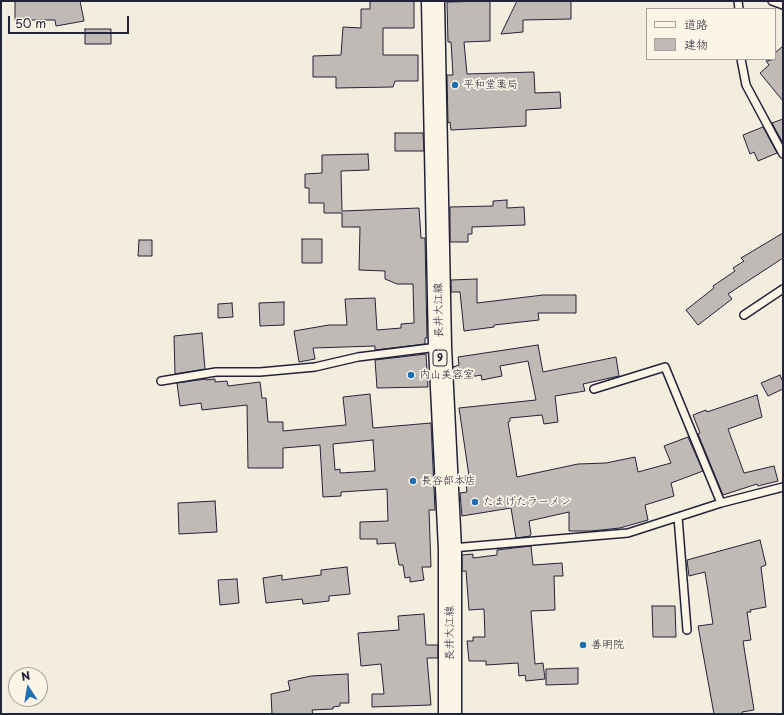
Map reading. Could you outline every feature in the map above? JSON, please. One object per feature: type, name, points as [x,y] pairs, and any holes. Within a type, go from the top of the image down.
[{"type":"main road","name":"長井大江線","points":[[433,1],[440,347],[450,549],[450,714]]},
{"type":"lane","points":[[772,1],[783,5]]},
{"type":"lane","points":[[741,60],[746,86],[783,154]]},
{"type":"lane","points":[[744,315],[783,290]]},
{"type":"lane","points":[[161,381],[216,372],[260,372],[315,366],[358,357],[440,347]]},
{"type":"lane","points":[[594,388],[665,367],[721,503]]},
{"type":"lane","points":[[450,549],[628,533],[721,503],[783,487]]},
{"type":"lane","points":[[678,517],[687,630]]},
{"type":"building","points":[[15,1],[80,1],[84,21],[56,26],[55,20],[15,20]]},
{"type":"building","points":[[370,1],[414,1],[414,28],[383,28],[383,55],[418,55],[418,81],[395,81],[393,87],[336,88],[336,77],[313,77],[313,56],[341,55],[343,27],[361,28],[361,9],[370,9]]},
{"type":"building","points":[[490,1],[490,41],[464,42],[467,74],[534,72],[535,93],[560,92],[561,108],[526,110],[526,126],[451,130],[450,122],[448,123],[447,75],[453,75],[451,42],[448,42],[447,2]]},
{"type":"building","points":[[517,1],[571,1],[571,19],[523,20],[523,32],[501,34]]},
{"type":"building","points":[[85,29],[111,29],[111,44],[85,44]]},
{"type":"building","points":[[783,46],[783,101],[760,73],[769,65],[766,61],[776,60],[776,52]]},
{"type":"building","points":[[783,119],[783,143],[772,123]]},
{"type":"building","points":[[763,127],[777,153],[758,161],[754,152],[750,154],[743,135]]},
{"type":"building","points":[[395,133],[423,133],[424,151],[395,151]]},
{"type":"building","points":[[368,154],[369,170],[341,171],[342,211],[419,208],[421,238],[425,238],[427,338],[425,338],[425,344],[375,350],[375,346],[313,348],[315,359],[299,362],[294,331],[329,325],[347,325],[345,299],[375,298],[377,330],[401,328],[401,324],[414,323],[413,284],[397,284],[385,279],[385,271],[359,270],[360,227],[342,227],[342,213],[324,213],[324,203],[309,203],[309,188],[305,188],[305,174],[322,173],[322,155]]},
{"type":"building","points":[[507,200],[507,208],[524,207],[525,225],[472,227],[472,234],[468,234],[468,242],[450,242],[450,207],[493,206],[493,201]]},
{"type":"building","points":[[783,233],[783,258],[728,294],[732,299],[698,325],[686,310],[714,288],[713,286],[735,271],[733,268],[744,261],[741,258]]},
{"type":"building","points":[[302,239],[322,239],[322,263],[302,263]]},
{"type":"building","points":[[139,240],[152,240],[152,256],[138,256]]},
{"type":"building","points":[[477,279],[477,303],[543,295],[576,295],[576,313],[538,313],[539,320],[494,325],[494,327],[464,331],[460,292],[451,292],[451,280]]},
{"type":"building","points":[[284,302],[284,325],[260,326],[259,303]]},
{"type":"building","points":[[232,303],[233,317],[218,318],[218,304]]},
{"type":"building","points":[[202,333],[205,369],[175,374],[174,336]]},
{"type":"building","points":[[538,345],[543,372],[616,357],[619,376],[583,384],[585,391],[555,396],[558,422],[544,424],[542,415],[510,418],[510,421],[508,422],[517,477],[578,464],[606,463],[635,457],[638,472],[671,463],[664,446],[688,437],[703,471],[671,483],[674,496],[645,505],[648,520],[620,528],[591,531],[569,531],[569,512],[529,521],[530,536],[516,538],[511,508],[462,516],[460,493],[467,492],[465,476],[469,476],[459,408],[536,400],[528,361],[500,366],[502,376],[482,380],[481,375],[455,380],[453,367],[459,365],[458,357]]},
{"type":"building","points":[[426,354],[428,387],[377,388],[375,360]]},
{"type":"building","points":[[780,375],[783,382],[783,389],[768,396],[761,383]]},
{"type":"building","points":[[206,379],[215,379],[215,382],[227,381],[228,386],[260,382],[262,398],[266,398],[268,422],[283,422],[283,431],[346,425],[343,397],[370,394],[373,428],[431,423],[435,510],[429,510],[431,567],[422,567],[424,580],[410,582],[410,577],[405,578],[403,565],[399,565],[395,543],[377,544],[377,539],[360,539],[360,522],[388,521],[387,489],[341,492],[341,496],[323,497],[320,445],[283,448],[283,468],[248,468],[247,405],[202,410],[201,403],[180,406],[177,383]],"holes":[[[373,440],[375,471],[340,473],[340,469],[335,470],[333,444]]]},
{"type":"building","points":[[757,395],[762,417],[728,429],[744,473],[774,466],[778,481],[758,486],[757,484],[723,495],[698,434],[700,433],[693,415],[706,410],[707,412]]},
{"type":"building","points":[[215,501],[217,532],[179,534],[178,503]]},
{"type":"building","points":[[760,540],[766,565],[761,567],[766,607],[747,612],[751,640],[743,641],[754,710],[742,712],[743,714],[714,714],[698,626],[713,624],[705,572],[689,576],[687,560]]},
{"type":"building","points":[[531,546],[533,565],[562,563],[563,576],[554,576],[555,610],[531,611],[535,664],[543,663],[545,679],[526,681],[525,675],[519,676],[518,663],[486,665],[486,661],[469,661],[467,641],[473,641],[473,637],[485,637],[484,609],[469,610],[466,571],[462,571],[462,555],[473,554],[473,558],[497,555],[497,550]]},
{"type":"building","points":[[347,567],[350,594],[329,596],[329,601],[303,604],[302,599],[266,603],[263,578],[282,575],[282,580],[321,575],[321,570]]},
{"type":"building","points":[[237,579],[239,603],[220,605],[218,580]]},
{"type":"building","points":[[652,606],[675,606],[676,637],[653,637]]},
{"type":"building","points":[[424,614],[426,645],[438,645],[438,658],[427,658],[431,705],[372,707],[372,694],[384,694],[381,664],[361,666],[358,633],[399,630],[398,616]]},
{"type":"building","points":[[578,668],[578,684],[546,685],[546,669]]},
{"type":"building","points":[[348,674],[349,703],[340,703],[340,706],[333,707],[333,709],[312,710],[313,714],[272,714],[271,694],[290,690],[288,681],[311,676]]},
{"type":"place","name":"平和堂薬局","points":[[455,85]]},
{"type":"place","name":"内山美容室","points":[[411,375]]},
{"type":"place","name":"長谷部本店","points":[[413,481]]},
{"type":"place","name":"たまげたラーメン","points":[[475,502]]},
{"type":"place","name":"善明院","points":[[583,645]]}]
